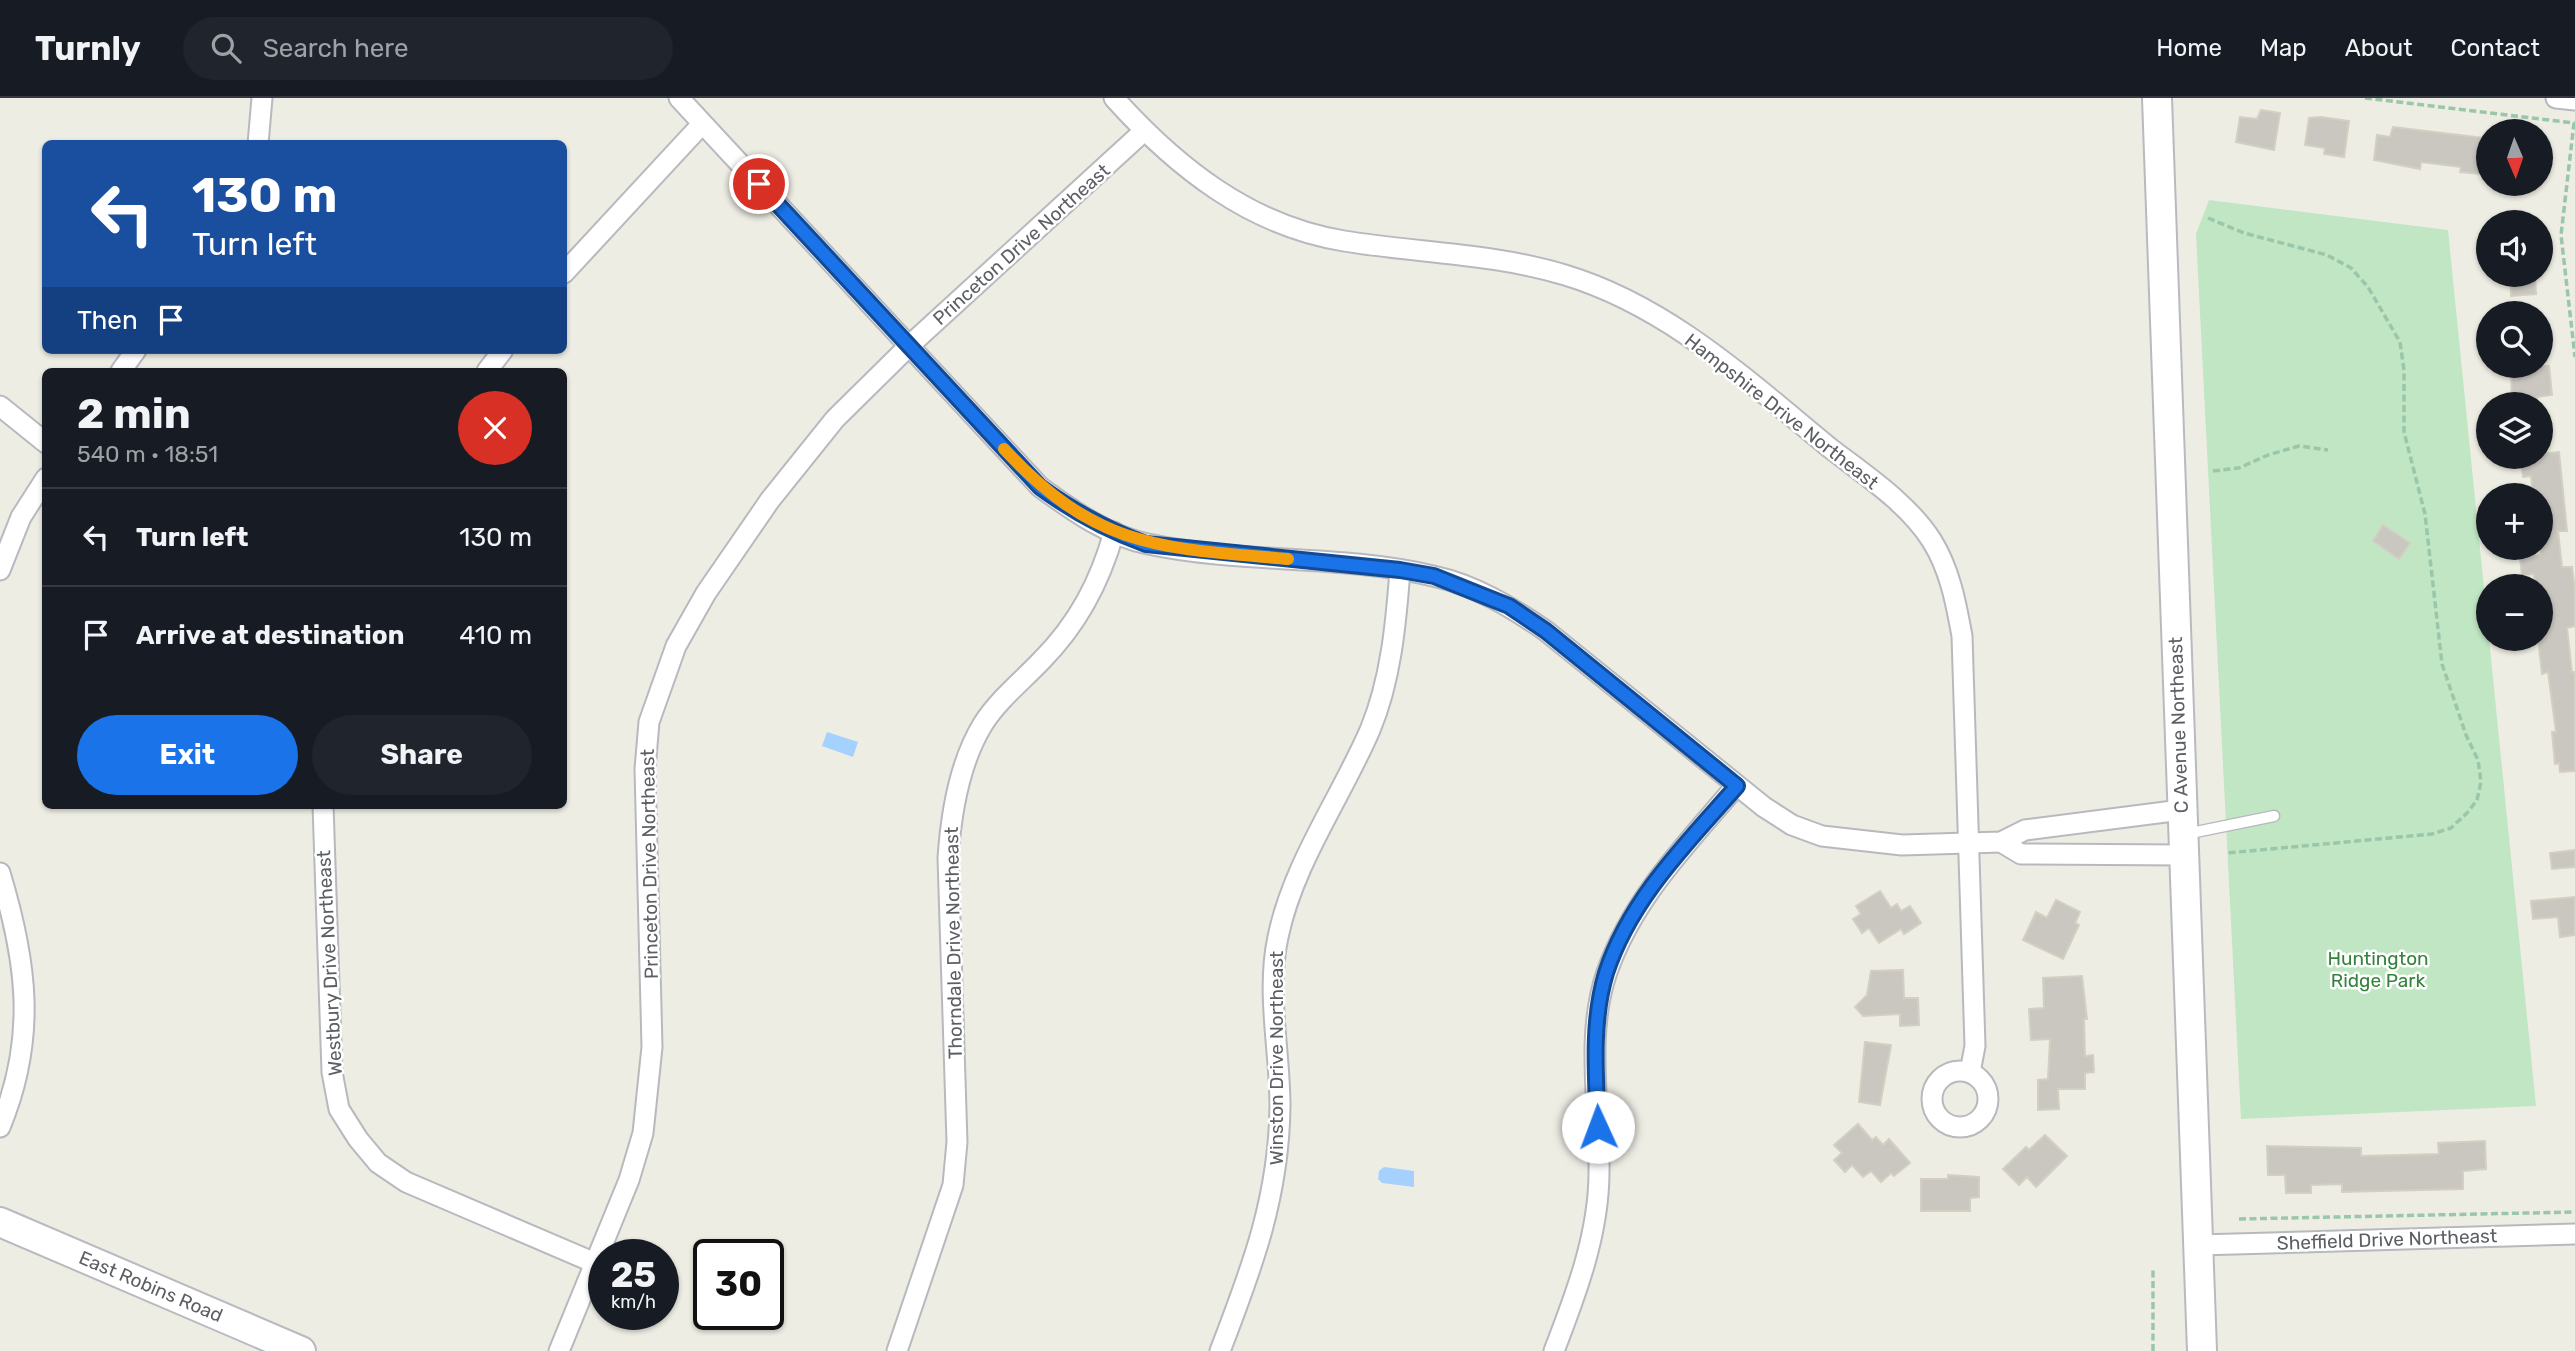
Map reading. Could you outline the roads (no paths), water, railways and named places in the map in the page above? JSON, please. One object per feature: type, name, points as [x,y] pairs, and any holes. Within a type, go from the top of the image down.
[{"type":"street","points":[[258,140],[262,98]]},
{"type":"street","points":[[679,98],[1040,487],[1075,513],[1146,544],[1400,570],[1434,576],[1509,606],[1546,631],[1737,786],[1792,825],[1822,835],[1902,845],[2001,842],[2025,830],[2181,833]]},
{"type":"street","name":"Hampshire Drive Northeast","points":[[1114,98],[1144,131],[1207,184],[1247,210],[1343,241],[1497,258],[1566,275],[1640,306],[1699,342],[1900,504],[1932,540],[1953,586],[1962,636],[1975,1046],[1970,1072]]},
{"type":"street","name":"C Avenue Northeast","points":[[2157,98],[2181,833],[2202,1351]]},
{"type":"street","points":[[2556,98],[2575,100]]},
{"type":"street","points":[[567,270],[702,124]]},
{"type":"street","name":"Princeton Drive Northeast","points":[[605,1239],[629,1180],[643,1133],[649,1091],[652,1047],[645,769],[649,722],[676,646],[706,593],[770,500],[835,419],[910,345],[1144,131]]},
{"type":"street","points":[[488,368],[500,354]]},
{"type":"street","points":[[0,406],[42,440]]},
{"type":"street","points":[[0,570],[21,517],[42,484]]},
{"type":"street","name":"Thorndale Drive Northeast","points":[[897,1351],[928,1265],[954,1175],[957,1142],[948,858],[951,822],[958,788],[983,724],[1069,629],[1091,595],[1104,568],[1114,532]]},
{"type":"street","name":"Winston Drive Northeast","points":[[1220,1351],[1261,1244],[1276,1166],[1280,1105],[1274,982],[1277,940],[1286,905],[1371,728],[1396,626],[1400,570]]},
{"type":"street","points":[[1554,1351],[1573,1301],[1595,1221],[1600,1174],[1595,1057],[1606,974],[1626,926],[1654,882],[1737,786]]},
{"type":"street","name":"Westbury Drive Northeast","points":[[323,809],[332,1072],[339,1110],[379,1163],[406,1182],[588,1260]]},
{"type":"street","points":[[2001,842],[2021,854],[2181,833]]},
{"type":"street","points":[[0,873],[23,961],[25,1012],[19,1069],[0,1127]]},
{"type":"street","name":"East Robins Road","points":[[0,1222],[288,1348]]},
{"type":"street","name":"Sheffield Drive Northeast","points":[[2199,1245],[2575,1234]]},
{"type":"street","name":"Princeton Drive Northeast","points":[[559,1351],[588,1280]]},
{"type":"lane","points":[[2181,833],[2274,816]]},
{"type":"water","points":[[827,732],[858,742],[853,757],[822,746]]},
{"type":"water","points":[[1384,1167],[1414,1171],[1414,1187],[1382,1183],[1378,1179],[1379,1171]]},
{"type":"park label","name":"Huntington Ridge Park","points":[[2378,969]]}]
